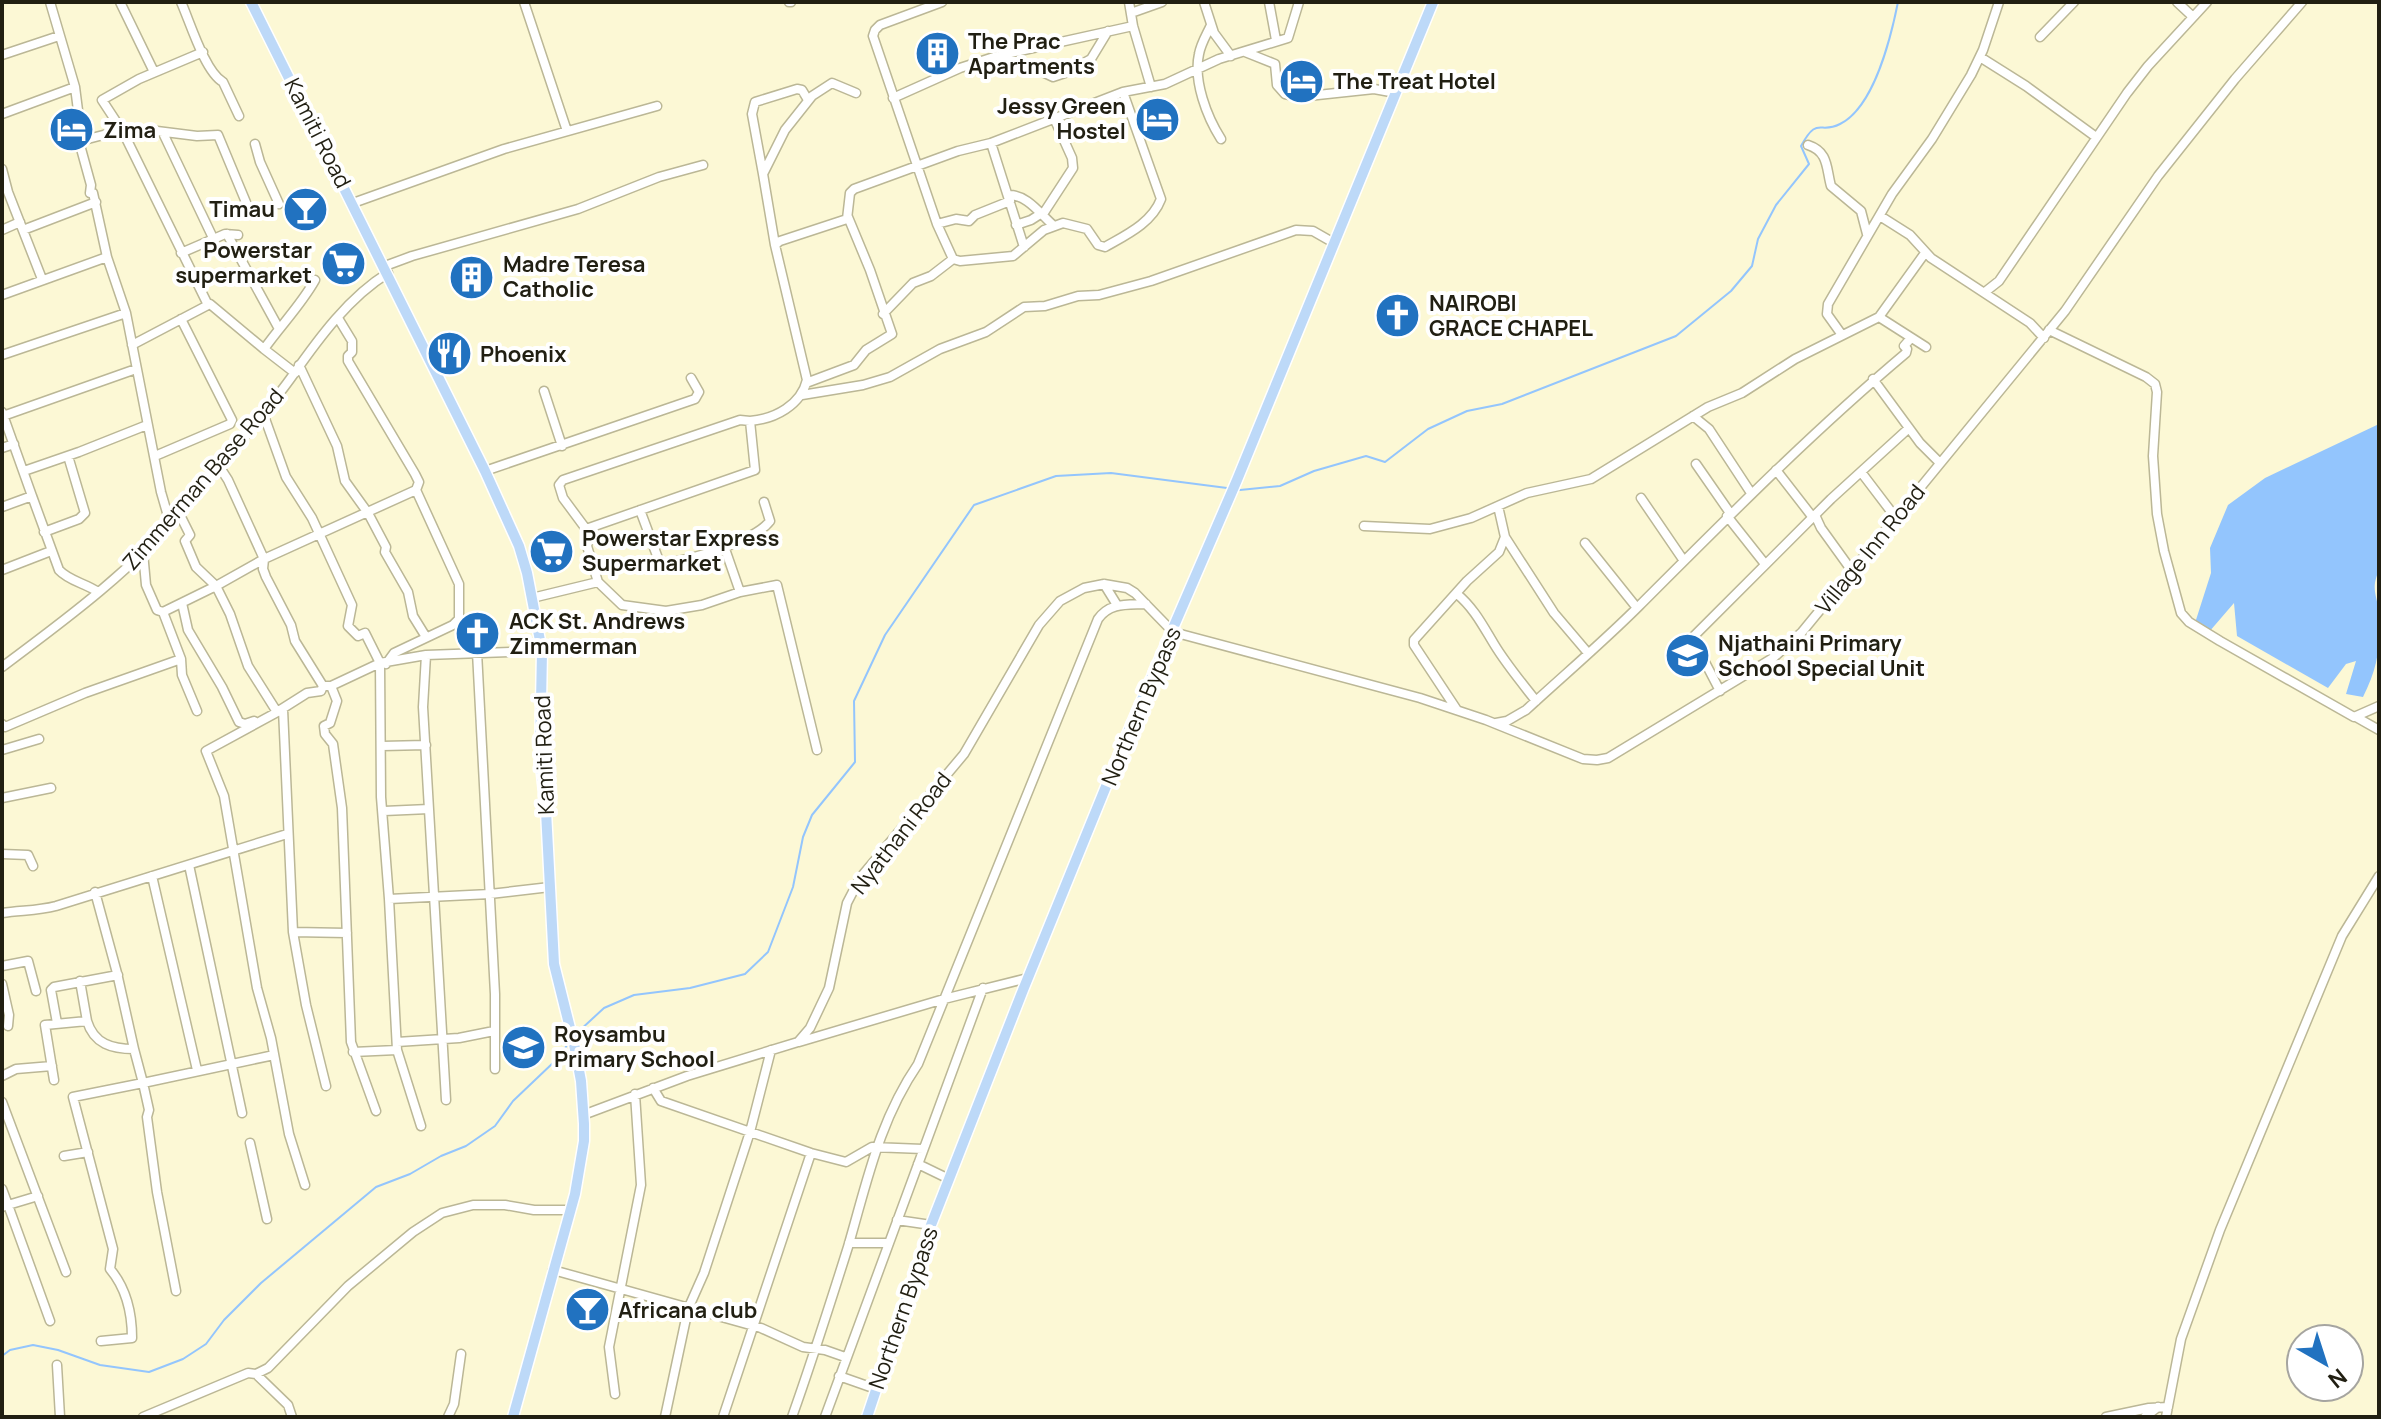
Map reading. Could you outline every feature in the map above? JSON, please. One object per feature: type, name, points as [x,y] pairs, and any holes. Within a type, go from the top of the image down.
[{"type":"main road","name":"Kamiti Road","points":[[251,2],[353,203],[517,541],[542,651],[540,756],[554,964],[574,1044],[584,1141],[571,1210],[513,1417]]},
{"type":"main road","name":"Northern Bypass","points":[[867,1417],[931,1225],[1028,978],[1433,2]]},
{"type":"street","points":[[50,2],[75,87],[84,140]]},
{"type":"street","points":[[120,2],[154,72]]},
{"type":"street","points":[[181,2],[203,52],[218,80],[223,82],[239,116]]},
{"type":"street","points":[[524,2],[567,131]]},
{"type":"street","points":[[942,2],[880,25],[875,30],[874,43],[937,224],[953,259],[1013,256],[1044,230],[1063,223],[1087,229],[1098,245],[1105,247],[1136,230],[1161,199],[1123,92]]},
{"type":"street","points":[[1129,2],[1151,87]]},
{"type":"street","points":[[1131,13],[1162,2]]},
{"type":"street","points":[[1204,2],[1220,44],[1231,56]]},
{"type":"street","points":[[1269,2],[1276,40]]},
{"type":"street","points":[[806,383],[854,365],[866,350],[890,338],[891,332],[848,217],[850,193],[854,189],[958,151],[991,143],[1123,92],[1165,84],[1231,56],[1288,38],[1299,2]]},
{"type":"street","points":[[1842,335],[1827,314],[1828,304],[1867,235],[1942,124],[1980,57],[1999,2]]},
{"type":"street","points":[[2040,37],[2074,2]]},
{"type":"street","points":[[2177,2],[2192,16]]},
{"type":"street","points":[[1985,292],[2005,272],[2148,66],[2207,2]]},
{"type":"street","name":"Village Inn Road","points":[[1173,632],[1370,683],[1458,711],[1583,759],[1603,760],[1783,651],[2047,334],[2158,176],[2235,79],[2302,2]]},
{"type":"street","points":[[1211,25],[1201,45],[1197,69],[1210,122],[1221,139]]},
{"type":"street","points":[[893,98],[960,68],[997,56],[1133,26]]},
{"type":"street","points":[[997,56],[1021,62],[1053,77],[1078,68],[1091,59],[1108,31]]},
{"type":"street","points":[[2,55],[59,36]]},
{"type":"street","points":[[203,52],[154,72],[102,100],[124,135],[208,305]]},
{"type":"street","points":[[1244,52],[1275,64],[1277,85],[1285,94],[1299,97],[1374,89],[1396,93]]},
{"type":"street","points":[[1980,57],[2096,137]]},
{"type":"street","points":[[763,174],[785,130],[808,100],[832,83],[856,93]]},
{"type":"street","points":[[2,114],[75,87]]},
{"type":"street","points":[[802,395],[806,383],[775,245],[752,114],[755,102],[797,89],[808,100]]},
{"type":"street","points":[[353,203],[504,149],[657,106]]},
{"type":"street","points":[[1016,225],[1040,214],[1073,168],[1072,158],[1054,118]]},
{"type":"street","points":[[170,523],[147,425],[126,313],[107,257],[80,145],[84,140],[149,130],[197,136],[218,135],[250,212],[261,213]]},
{"type":"street","points":[[163,133],[213,238]]},
{"type":"street","points":[[991,143],[1024,247]]},
{"type":"street","points":[[255,144],[279,204]]},
{"type":"street","points":[[1808,145],[1819,149],[1825,156],[1831,186],[1861,211],[1867,235]]},
{"type":"street","points":[[386,270],[412,256],[578,209],[659,177],[703,165]]},
{"type":"street","points":[[2,169],[42,279]]},
{"type":"street","points":[[937,224],[956,219],[969,221],[1017,194],[1054,226]]},
{"type":"street","points":[[2,230],[96,202]]},
{"type":"street","points":[[1880,216],[1910,235],[1925,253],[2036,328],[2146,377],[2155,384],[2153,456],[2159,531],[2178,605],[2189,622],[2379,730]]},
{"type":"street","points":[[775,245],[793,235],[840,223],[848,217]]},
{"type":"street","points":[[817,750],[778,587],[740,592],[702,605],[666,611],[622,605],[598,582],[587,546],[589,538],[586,529],[563,498],[559,485],[563,480],[740,420],[773,416],[802,395],[863,385],[890,377],[940,349],[986,332],[1024,307],[1099,295],[1151,281],[1296,230],[1313,231],[1334,243]]},
{"type":"street","points":[[227,234],[278,327]]},
{"type":"street","points":[[181,253],[213,238],[238,235]]},
{"type":"street","points":[[1364,526],[1430,529],[1471,518],[1527,493],[1591,479],[1693,416],[1742,393],[1784,365],[1879,317],[1925,253]]},
{"type":"street","points":[[2,295],[107,257]]},
{"type":"street","points":[[884,313],[913,283],[931,276],[953,259]]},
{"type":"street","name":"Zimmerman Base Road","points":[[2,667],[98,592],[143,552],[219,466],[338,318],[386,270]]},
{"type":"street","points":[[264,349],[278,327],[304,300],[315,280]]},
{"type":"street","points":[[132,345],[210,304],[264,349],[297,369],[337,446],[345,481],[368,513],[386,547],[385,552],[408,592],[413,616],[426,637]]},
{"type":"street","points":[[2,355],[126,313]]},
{"type":"street","points":[[1879,317],[1926,347]]},
{"type":"street","points":[[143,552],[149,595],[157,610],[163,612],[264,559],[416,490],[419,482],[415,474],[348,361],[352,341],[338,318]]},
{"type":"street","points":[[155,456],[230,424],[232,420],[181,319]]},
{"type":"street","points":[[1494,724],[1519,715],[1637,608],[1751,493],[1873,379],[1906,353],[1904,346],[1911,338]]},
{"type":"street","points":[[98,592],[64,575],[51,551],[3,414],[136,369]]},
{"type":"street","points":[[485,471],[695,399],[699,392],[691,378]]},
{"type":"street","points":[[1873,379],[1909,428],[1940,463]]},
{"type":"street","points":[[544,391],[562,446]]},
{"type":"street","points":[[263,413],[286,477],[320,535],[352,605],[348,626],[358,636],[365,633],[383,664],[381,797],[397,1046],[421,1126]]},
{"type":"street","points":[[1693,416],[1709,429],[1751,493]]},
{"type":"street","points":[[586,529],[755,470],[750,421]]},
{"type":"street","points":[[24,471],[147,425]]},
{"type":"street","points":[[1720,691],[1694,636],[1815,515],[1909,428]]},
{"type":"street","points":[[2,448],[14,444]]},
{"type":"street","points":[[44,532],[79,519],[85,513],[68,456]]},
{"type":"street","points":[[1696,464],[1765,564]]},
{"type":"street","points":[[219,466],[264,559],[263,569],[291,625],[295,641],[337,701],[330,723],[324,726],[325,734],[333,744],[341,792],[353,1052],[376,1111]]},
{"type":"street","points":[[1776,470],[1811,515],[1815,515],[1852,571]]},
{"type":"street","points":[[1861,472],[1896,518]]},
{"type":"street","points":[[383,664],[394,653],[458,621],[460,593],[439,536],[416,490]]},
{"type":"street","points":[[2,507],[32,496]]},
{"type":"street","points":[[1641,498],[1684,561]]},
{"type":"street","points":[[640,510],[659,561],[674,562],[761,530],[770,521],[764,502]]},
{"type":"street","points":[[1498,506],[1505,537],[1554,613],[1588,653]]},
{"type":"street","points":[[179,513],[190,535],[185,541],[196,567],[216,586],[230,614],[248,666],[280,711],[293,932],[306,1005],[326,1086]]},
{"type":"street","points":[[1458,711],[1414,640],[1499,552],[1505,537]]},
{"type":"street","points":[[1585,543],[1637,608]]},
{"type":"street","points":[[724,546],[740,592]]},
{"type":"street","points":[[2,570],[51,551]]},
{"type":"street","points":[[532,598],[598,582]]},
{"type":"street","points":[[1104,584],[1127,588],[1173,632]]},
{"type":"street","points":[[1104,584],[1117,605]]},
{"type":"street","name":"Nyathani Road","points":[[798,1042],[810,1028],[829,988],[847,903],[860,878],[964,754],[1039,625],[1070,593],[1104,584]]},
{"type":"street","points":[[1457,594],[1468,603],[1488,630],[1536,701]]},
{"type":"street","points":[[182,603],[188,630],[239,722],[245,724],[280,711]]},
{"type":"street","points":[[792,1417],[816,1349],[877,1147],[898,1093],[918,1064],[1098,619],[1105,610],[1117,605],[1146,604]]},
{"type":"street","points":[[163,612],[181,659],[182,675],[197,711]]},
{"type":"street","points":[[305,1185],[289,1134],[257,988],[224,796],[206,751],[307,693],[321,691],[383,664],[426,655],[542,651]]},
{"type":"street","points":[[477,652],[490,894],[495,1069]]},
{"type":"street","points":[[426,655],[423,707],[446,1100]]},
{"type":"street","points":[[2,724],[5,727],[85,693],[181,659]]},
{"type":"street","points":[[2355,717],[2379,706]]},
{"type":"street","points":[[2,750],[39,739]]},
{"type":"street","points":[[382,746],[426,745]]},
{"type":"street","points":[[2,798],[51,788]]},
{"type":"street","points":[[384,811],[429,809]]},
{"type":"street","points":[[2,913],[19,909],[39,910],[287,834]]},
{"type":"street","points":[[2,854],[28,855],[33,866]]},
{"type":"street","points":[[189,865],[242,1113]]},
{"type":"street","points":[[152,876],[197,1070]]},
{"type":"street","points":[[2166,1417],[2163,1407],[2181,1339],[2225,1217],[2342,936],[2379,876]]},
{"type":"street","points":[[389,899],[490,894],[550,887]]},
{"type":"street","points":[[95,892],[149,1110],[157,1192],[176,1291]]},
{"type":"street","points":[[293,932],[347,933]]},
{"type":"street","points":[[2,966],[28,961],[36,991]]},
{"type":"street","points":[[57,1023],[51,990],[60,985],[118,975]]},
{"type":"street","points":[[583,1115],[635,1094],[771,1050],[983,988],[1028,978]]},
{"type":"street","points":[[80,981],[87,1021],[97,1040],[118,1049],[134,1049]]},
{"type":"street","points":[[2,984],[9,1015],[8,1026]]},
{"type":"street","points":[[825,1417],[983,988]]},
{"type":"street","points":[[54,1080],[45,1025],[87,1021]]},
{"type":"street","points":[[353,1052],[494,1031]]},
{"type":"street","points":[[665,1417],[688,1309],[704,1273],[750,1132],[771,1050]]},
{"type":"street","points":[[101,1341],[131,1340],[131,1311],[110,1269],[113,1249],[73,1097],[274,1055]]},
{"type":"street","points":[[2,1076],[16,1069],[52,1066]]},
{"type":"street","points":[[653,1088],[661,1101],[811,1153],[846,1162],[872,1147],[923,1149]]},
{"type":"street","points":[[615,1394],[609,1347],[641,1185],[635,1094]]},
{"type":"street","points":[[2,1102],[66,1272]]},
{"type":"street","points":[[250,1143],[267,1219]]},
{"type":"street","points":[[64,1156],[88,1152]]},
{"type":"street","points":[[723,1417],[811,1153]]},
{"type":"street","points":[[918,1164],[949,1179]]},
{"type":"street","points":[[2,1189],[5,1206],[50,1321]]},
{"type":"street","points":[[5,1206],[38,1196]]},
{"type":"street","points":[[256,1374],[282,1356],[348,1286],[413,1232],[442,1213],[473,1205],[571,1210]]},
{"type":"street","points":[[897,1220],[931,1225]]},
{"type":"street","points":[[849,1243],[889,1243]]},
{"type":"street","points":[[553,1270],[755,1326],[803,1347],[845,1357]]},
{"type":"street","points":[[448,1417],[454,1404],[461,1354]]},
{"type":"street","points":[[57,1365],[60,1417]]},
{"type":"street","points":[[143,1417],[248,1373],[256,1374],[288,1405],[292,1417]]},
{"type":"street","points":[[839,1376],[876,1389]]},
{"type":"street","points":[[2106,1417],[2163,1407]]},
{"type":"street","points":[[2145,1417],[2163,1407]]},
{"type":"water","points":[[2379,424],[2379,570],[2375,586],[2379,635],[2375,666],[2363,697],[2346,694],[2356,661],[2346,664],[2328,688],[2237,636],[2234,603],[2209,632],[2195,623],[2211,573],[2210,548],[2228,505],[2265,478]]},
{"type":"waterway","points":[[1240,490],[1280,486],[1314,471],[1366,456],[1385,462],[1428,429],[1467,411],[1502,404],[1676,336],[1731,291],[1752,266],[1758,239],[1776,205],[1809,164],[1801,146],[1811,131],[1840,124],[1862,103],[1879,70],[1898,2]]},
{"type":"waterway","points":[[578,1032],[604,1008],[634,995],[690,988],[745,974],[768,952],[793,887],[803,837],[812,815],[855,762],[854,701],[885,635],[974,505],[1056,476],[1111,473],[1227,488]]},
{"type":"waterway","points":[[2,1356],[10,1350],[33,1345],[100,1365],[149,1372],[183,1359],[206,1344],[224,1320],[261,1283],[376,1187],[466,1146],[495,1126],[513,1101],[555,1061],[568,1044]]},
{"type":"place","name":"The Prac Apartments","points":[[937,54]]},
{"type":"place","name":"The Treat Hotel","points":[[1302,81]]},
{"type":"place","name":"Jessy Green Hostel","points":[[1157,119]]},
{"type":"place","name":"Zima","points":[[72,130]]},
{"type":"place","name":"Timau","points":[[306,209]]},
{"type":"place","name":"Powerstar supermarket","points":[[343,263]]},
{"type":"place","name":"Madre Teresa Catholic","points":[[472,277]]},
{"type":"place","name":"NAIROBI GRACE CHAPEL","points":[[1398,316]]},
{"type":"place","name":"Phoenix","points":[[449,354]]},
{"type":"place","name":"Powerstar Express Supermarket","points":[[551,551]]},
{"type":"place","name":"ACK St. Andrews Zimmerman","points":[[478,634]]},
{"type":"place","name":"Njathaini Primary School Special Unit","points":[[1687,656]]},
{"type":"place","name":"Roysambu Primary School","points":[[523,1047]]},
{"type":"place","name":"Africana club","points":[[587,1310]]}]
